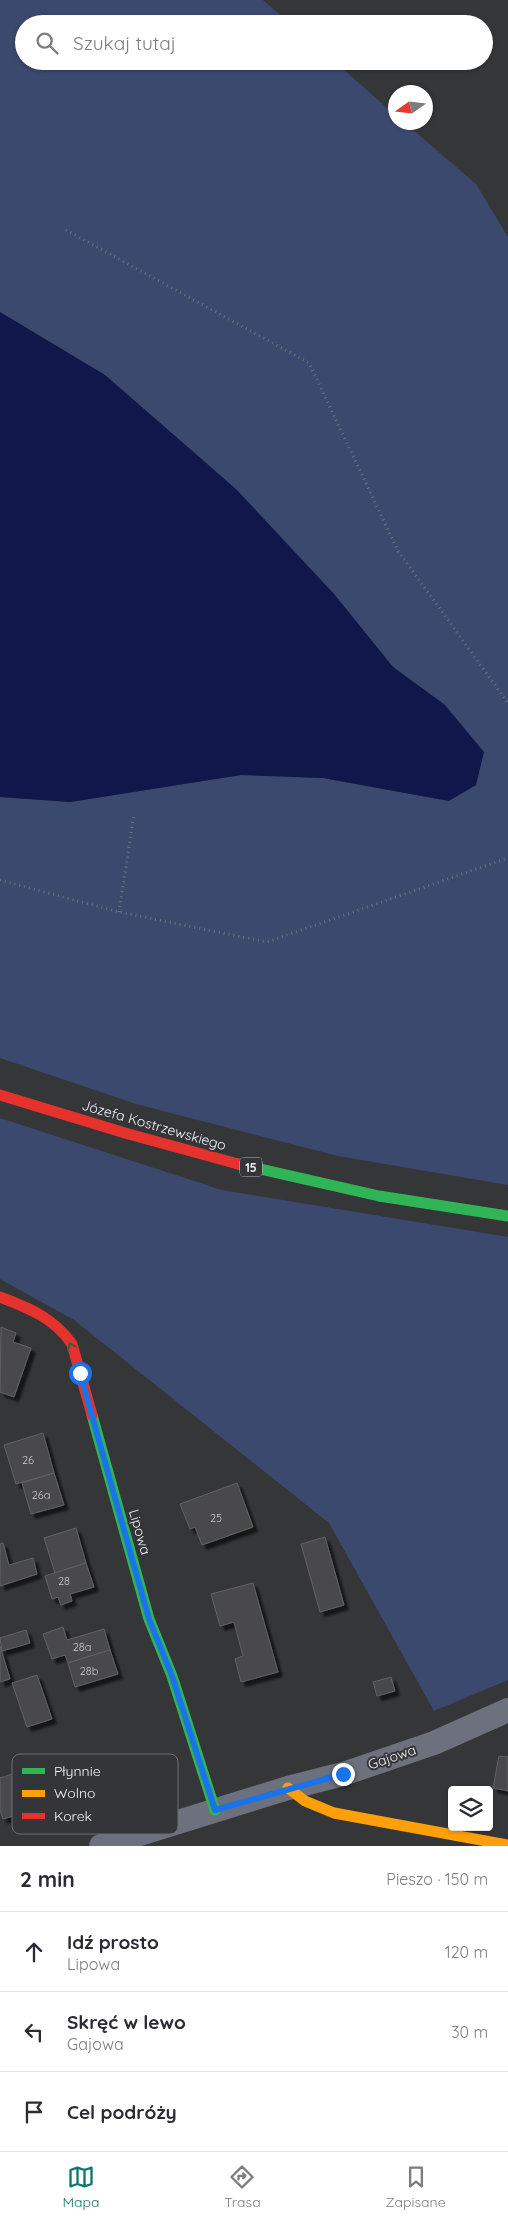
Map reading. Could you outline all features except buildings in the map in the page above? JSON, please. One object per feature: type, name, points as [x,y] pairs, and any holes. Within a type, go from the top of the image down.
[{"type":"street","name":"Józefa Kostrzewskiego","points":[[0,1095],[190,1152],[301,1180],[406,1200],[508,1216]]},
{"type":"street","name":"Lipowa","points":[[0,1297],[51,1319],[64,1330],[72,1344],[149,1619],[172,1676],[215,1810]]},
{"type":"street","name":"Gajowa","points":[[178,1822],[288,1788],[343,1774],[434,1743],[508,1710]]},
{"type":"street","points":[[288,1788],[305,1801],[334,1813],[508,1845]]},
{"type":"street","name":"Gajowa","points":[[101,1846],[139,1834]]},
{"type":"path","points":[[66,230],[309,363],[398,551],[508,703]]},
{"type":"path","points":[[119,912],[134,814]]},
{"type":"path","points":[[0,880],[119,912],[267,942],[508,858]]},
{"type":"shaded area","points":[[0,0],[263,0],[280,15],[15,15],[15,70],[344,70],[388,109],[388,130],[413,130],[476,184],[508,237],[508,1185],[338,1156],[136,1104],[0,1058],[0,797],[70,802],[241,775],[323,778],[449,801],[445,705],[393,667],[334,594],[222,477],[105,375],[0,312]]},
{"type":"shaded area","points":[[0,312],[105,375],[237,490],[334,594],[393,667],[445,705],[484,752],[476,785],[449,801],[323,778],[241,775],[70,802],[0,797]]},
{"type":"shaded area","points":[[0,1118],[222,1190],[508,1237],[508,1680],[434,1711],[329,1523],[74,1320],[0,1279]]},
{"type":"traffic: fast","points":[[238,1164],[379,1196],[508,1216]]},
{"type":"traffic: fast","points":[[92,1415],[149,1619],[172,1676],[215,1810]]},
{"type":"traffic: slow","points":[[288,1788],[305,1801],[334,1813],[508,1845]]},
{"type":"traffic: jam","points":[[0,1095],[125,1133],[238,1164]]},
{"type":"traffic: jam","points":[[0,1297],[40,1315],[65,1335],[72,1344],[92,1415]]},
{"type":"route","points":[[80,1373],[149,1619],[172,1676],[215,1810],[343,1774]]}]
